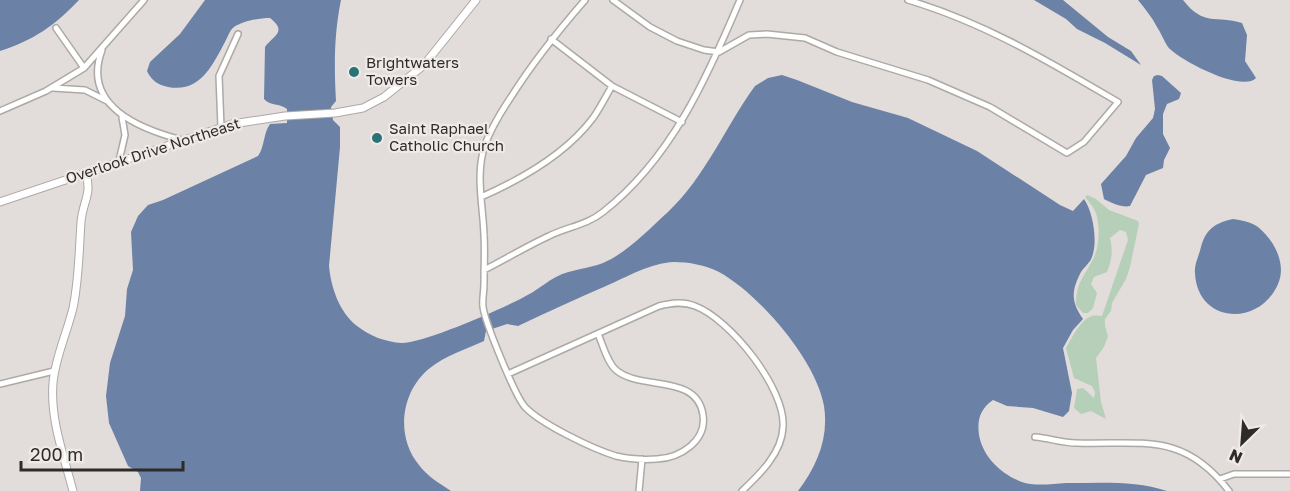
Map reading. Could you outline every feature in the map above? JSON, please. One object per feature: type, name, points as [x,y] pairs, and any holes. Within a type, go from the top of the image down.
[{"type":"street","points":[[0,111],[52,88],[84,68],[144,0]]},
{"type":"street","name":"Overlook Drive Northeast","points":[[0,202],[243,121],[335,114],[371,104],[405,82],[430,59],[476,0]]},
{"type":"street","points":[[585,0],[531,66],[497,119],[485,145],[480,175],[484,270],[483,308],[514,389],[522,403],[538,417],[607,453],[626,458],[670,458],[686,450],[700,433],[703,420],[701,406],[696,398],[682,389],[631,377],[620,372],[611,364],[598,334]]},
{"type":"street","points":[[613,0],[650,27],[677,41],[704,50],[718,52],[749,35],[767,34],[806,38],[837,52],[928,80],[990,107],[1067,153],[1084,142],[1118,102],[1024,47],[945,11],[908,0]]},
{"type":"street","points":[[484,270],[550,235],[585,223],[603,212],[650,166],[682,122],[718,52],[740,0]]},
{"type":"street","points":[[56,28],[84,68]]},
{"type":"street","points":[[221,127],[219,76],[238,34]]},
{"type":"street","points":[[551,39],[612,86],[682,122]]},
{"type":"street","points":[[102,48],[98,75],[108,102],[122,117],[152,132],[182,140]]},
{"type":"street","points":[[481,197],[514,182],[576,137],[594,117],[612,86]]},
{"type":"street","points":[[52,88],[85,90],[108,102]]},
{"type":"street","points":[[119,161],[125,135],[122,117]]},
{"type":"street","points":[[73,491],[54,414],[52,393],[54,371],[69,323],[77,282],[81,223],[89,190],[86,172]]},
{"type":"street","points":[[508,374],[659,306],[693,304],[710,314],[754,360],[778,398],[783,416],[783,435],[775,453],[742,491]]},
{"type":"street","points":[[0,384],[54,371]]},
{"type":"street","points":[[1035,437],[1062,442],[1138,442],[1171,447],[1199,461],[1220,479],[1228,491]]},
{"type":"street","points":[[639,491],[642,459]]},
{"type":"street","points":[[1220,479],[1234,474],[1290,474]]},
{"type":"green space","points":[[1087,195],[1109,210],[1138,221],[1139,224],[1126,279],[1105,319],[1108,336],[1096,358],[1101,402],[1106,419],[1091,411],[1081,414],[1074,408],[1077,389],[1083,388],[1094,398],[1095,392],[1092,386],[1074,378],[1066,348],[1084,321],[1092,316],[1102,316],[1128,240],[1126,232],[1120,230],[1110,238],[1112,251],[1109,268],[1107,272],[1094,277],[1091,284],[1097,293],[1093,308],[1088,313],[1083,313],[1076,305],[1077,292],[1095,256],[1099,235],[1098,220],[1085,197]]},
{"type":"water","points":[[0,0],[79,0],[43,31],[0,51]]},
{"type":"water","points":[[205,0],[341,0],[335,50],[336,101],[331,107],[333,120],[340,127],[340,147],[329,266],[334,291],[345,314],[372,336],[402,343],[429,337],[507,305],[562,274],[612,259],[645,233],[681,198],[704,167],[755,86],[768,78],[782,75],[852,102],[908,118],[977,151],[1060,205],[1073,211],[1084,199],[1092,219],[1095,243],[1091,259],[1081,272],[1074,291],[1074,302],[1083,319],[1073,330],[1063,348],[1072,393],[1069,411],[1063,417],[1033,408],[1007,406],[993,400],[982,411],[979,420],[978,430],[981,443],[995,465],[1009,476],[1025,483],[1040,485],[1117,483],[1155,487],[1167,491],[798,491],[816,462],[825,429],[824,406],[810,369],[784,330],[735,282],[708,267],[674,262],[639,271],[518,326],[507,324],[486,331],[484,341],[442,360],[420,378],[407,401],[404,428],[407,441],[411,453],[422,469],[451,491],[140,491],[141,478],[138,472],[128,466],[109,423],[106,396],[110,363],[125,316],[127,289],[133,270],[131,232],[138,216],[148,205],[258,156],[270,124],[287,123],[287,109],[264,99],[265,47],[275,37],[278,30],[270,18],[251,20],[234,27],[204,76],[189,86],[179,88],[164,86],[155,82],[147,71],[150,62],[180,34]]},
{"type":"water","points":[[1034,0],[1063,0],[1108,37],[1131,51],[1141,65],[1077,29],[1066,19]]},
{"type":"water","points":[[1138,0],[1183,0],[1197,14],[1204,17],[1242,23],[1247,35],[1245,61],[1256,78],[1249,82],[1225,78],[1174,53]]},
{"type":"water","points":[[1158,75],[1181,93],[1179,99],[1167,104],[1163,114],[1163,134],[1170,148],[1163,168],[1146,175],[1130,206],[1117,205],[1104,199],[1101,184],[1126,156],[1136,138],[1153,118],[1155,109],[1152,80]]},
{"type":"water","points":[[1233,219],[1252,224],[1264,232],[1274,245],[1281,268],[1278,284],[1269,298],[1257,308],[1244,313],[1230,314],[1217,310],[1206,302],[1198,290],[1195,270],[1203,241],[1209,231],[1216,225]]},
{"type":"place","name":"Brightwaters Towers","points":[[354,72]]},
{"type":"place","name":"Saint Raphael Catholic Church","points":[[377,138]]}]
